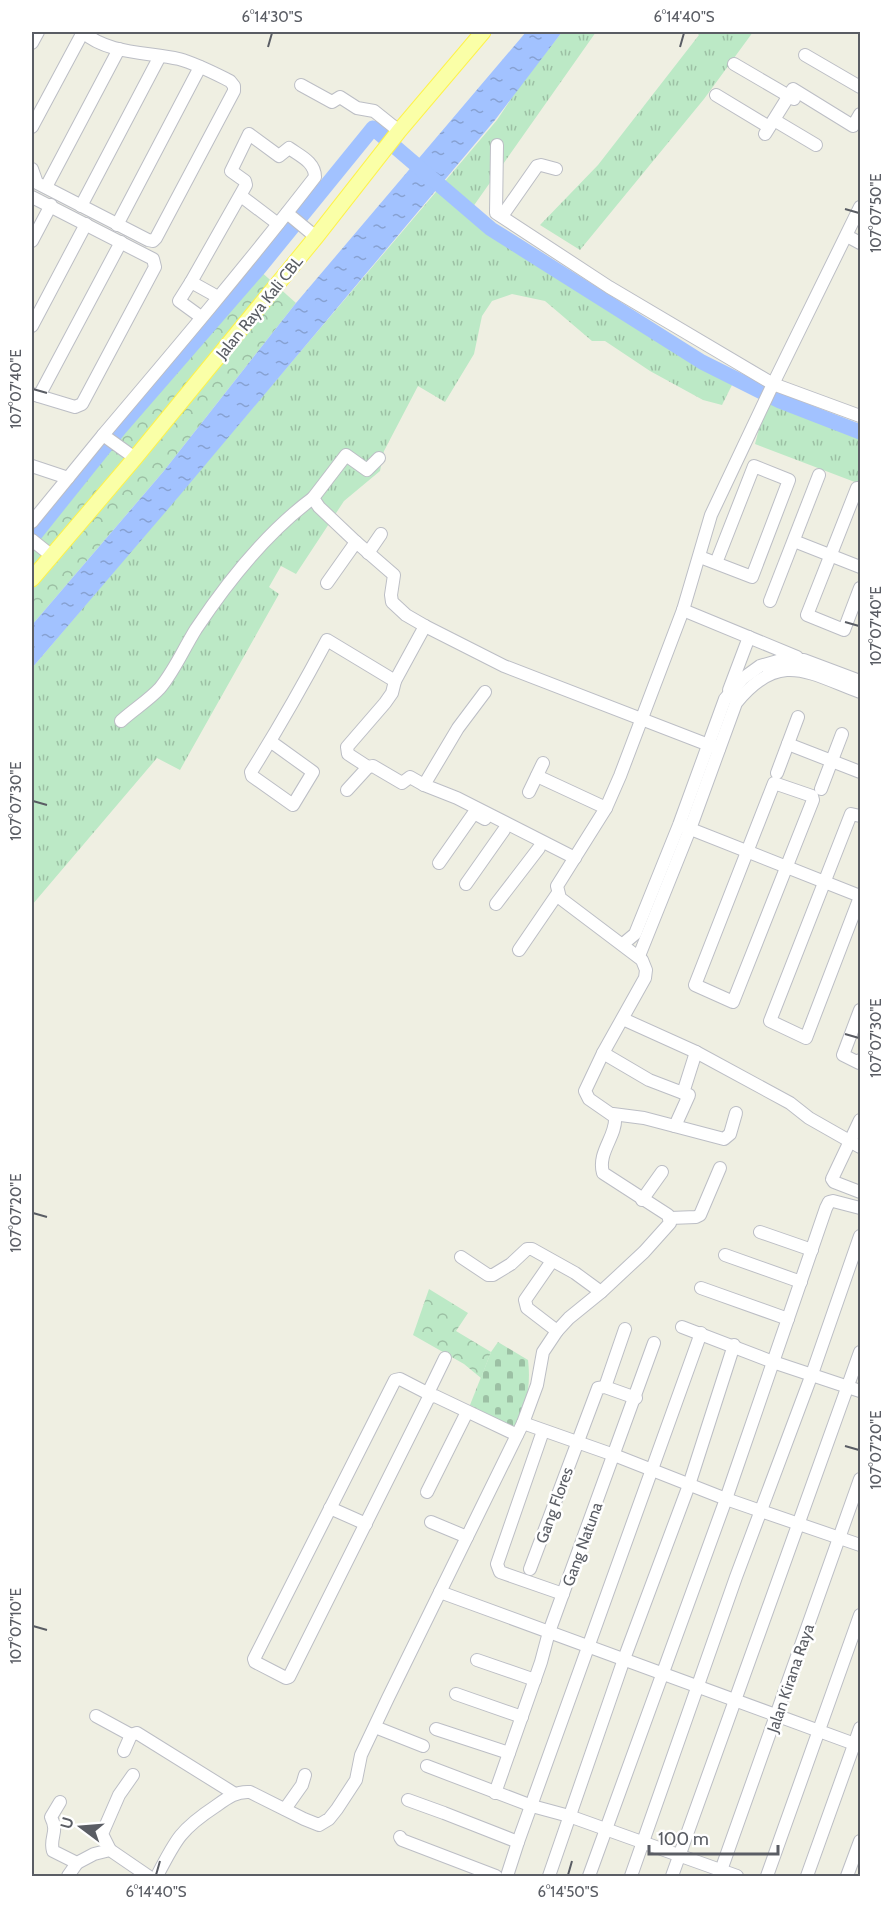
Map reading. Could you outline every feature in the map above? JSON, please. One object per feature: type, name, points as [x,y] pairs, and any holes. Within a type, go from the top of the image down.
[{"type":"main road","name":"Jalan Raya Kali CBL","points":[[32,579],[135,458],[316,237],[395,128],[483,32]]},
{"type":"street","points":[[32,43],[38,32]]},
{"type":"street","points":[[32,127],[83,32],[119,49],[181,60],[230,81],[234,86],[153,241],[37,183],[32,170]]},
{"type":"street","points":[[46,187],[119,49]]},
{"type":"street","points":[[805,55],[861,87]]},
{"type":"street","points":[[81,206],[160,56]]},
{"type":"street","points":[[734,64],[831,121]]},
{"type":"street","points":[[117,225],[200,67]]},
{"type":"street","points":[[301,85],[337,101],[340,97],[357,108],[374,111],[395,128]]},
{"type":"street","points":[[769,127],[793,89],[853,126],[861,114]]},
{"type":"street","points":[[716,94],[769,127],[816,145]]},
{"type":"street","points":[[32,522],[68,478],[108,439],[201,317],[278,224],[289,214],[315,177],[310,162],[289,148],[279,156],[249,134],[231,171],[246,182],[241,196],[179,301],[201,317]]},
{"type":"street","points":[[497,145],[496,213],[609,287],[772,386],[861,416]]},
{"type":"street","points":[[502,216],[537,166],[556,169]]},
{"type":"street","points":[[241,196],[278,224]]},
{"type":"street","points":[[32,197],[51,205],[86,224],[121,242],[153,259],[155,267],[82,404],[75,407],[35,395],[121,242]]},
{"type":"street","points":[[32,241],[51,205]]},
{"type":"street","points":[[736,1113],[730,1134],[724,1140],[644,1118],[613,1114],[589,1099],[585,1089],[645,978],[646,970],[639,956],[560,897],[558,883],[606,808],[683,610],[711,515],[763,403],[861,207]]},
{"type":"street","points":[[289,214],[316,237]]},
{"type":"street","points":[[32,326],[86,224]]},
{"type":"street","points":[[847,236],[861,243]]},
{"type":"street","points":[[191,282],[218,297]]},
{"type":"street","points":[[108,439],[135,458]]},
{"type":"street","points":[[121,721],[159,689],[177,664],[195,630],[234,577],[291,514],[313,498],[346,455],[367,470],[379,458]]},
{"type":"street","points":[[32,466],[68,478]]},
{"type":"street","points":[[700,557],[752,577],[789,480],[754,466],[716,563]]},
{"type":"street","points":[[770,601],[819,475]]},
{"type":"street","points":[[861,489],[857,488],[807,615],[844,630],[861,588]]},
{"type":"street","points":[[313,498],[319,507],[394,575],[392,602],[406,615],[504,666],[713,747]]},
{"type":"street","points":[[368,553],[381,534]]},
{"type":"street","points":[[794,541],[861,567]]},
{"type":"street","points":[[35,542],[52,556]]},
{"type":"street","points":[[327,583],[356,542]]},
{"type":"street","points":[[683,610],[861,681]]},
{"type":"street","points":[[425,626],[395,681],[386,703],[347,747],[348,754],[368,767],[373,766],[402,783],[410,777],[457,798],[572,862]]},
{"type":"street","points":[[639,956],[713,747],[725,699],[749,637]]},
{"type":"street","points":[[270,741],[313,772],[293,805],[251,775],[270,741],[327,640],[395,681]]},
{"type":"street","points":[[725,699],[742,679],[760,666],[781,660],[804,660]]},
{"type":"street","points":[[713,747],[736,703],[750,686],[764,676],[783,670],[802,670],[861,692]]},
{"type":"street","points":[[424,785],[458,728],[484,692]]},
{"type":"street","points":[[777,772],[798,717]]},
{"type":"street","points":[[821,789],[842,734]]},
{"type":"street","points":[[788,744],[861,772]]},
{"type":"street","points":[[529,792],[543,763]]},
{"type":"street","points":[[347,790],[368,767]]},
{"type":"street","points":[[537,776],[606,808]]},
{"type":"street","points":[[774,783],[812,796],[813,800],[787,866],[733,1002],[695,985],[774,783]]},
{"type":"street","points":[[439,863],[474,813],[539,848],[572,862]]},
{"type":"street","points":[[685,827],[747,850],[824,882],[861,896],[807,1038],[770,1021],[824,882],[850,814],[861,816]]},
{"type":"street","points":[[623,944],[635,934],[685,827]]},
{"type":"street","points":[[466,884],[504,830]]},
{"type":"street","points":[[496,904],[539,848]]},
{"type":"street","points":[[519,950],[558,893]]},
{"type":"street","points":[[861,1010],[843,1055],[859,1063],[861,1060]]},
{"type":"street","points":[[623,1019],[696,1052],[790,1103],[809,1118],[855,1144]]},
{"type":"street","points":[[683,1093],[696,1052]]},
{"type":"street","points":[[603,1053],[649,1080],[689,1095],[675,1126]]},
{"type":"street","points":[[613,1114],[615,1123],[603,1154],[603,1173],[670,1218],[700,1215],[720,1168]]},
{"type":"street","points":[[861,1120],[855,1144],[832,1179],[834,1182],[861,1192]]},
{"type":"street","points":[[642,1200],[662,1172]]},
{"type":"street","points":[[589,1876],[726,1499],[829,1202],[861,1208]]},
{"type":"street","points":[[157,1876],[173,1844],[188,1826],[235,1794],[250,1792],[318,1824],[329,1819],[356,1780],[361,1755],[523,1423],[537,1385],[543,1352],[569,1317],[601,1292],[644,1252],[668,1227],[670,1218]]},
{"type":"street","points":[[760,1232],[812,1250]]},
{"type":"street","points":[[631,1876],[861,1236]]},
{"type":"street","points":[[461,1257],[490,1275],[501,1272],[529,1249],[581,1277],[601,1292]]},
{"type":"street","points":[[725,1255],[801,1282]]},
{"type":"street","points":[[552,1261],[525,1302],[527,1308],[557,1331]]},
{"type":"street","points":[[701,1288],[788,1320]]},
{"type":"street","points":[[682,1327],[734,1345],[773,1362],[854,1388]]},
{"type":"street","points":[[625,1329],[604,1387],[636,1398]]},
{"type":"street","points":[[507,1876],[700,1333]]},
{"type":"street","name":"Gang Natuna","points":[[495,1792],[535,1680],[549,1632],[636,1398],[654,1343]]},
{"type":"street","points":[[549,1876],[624,1659],[689,1485],[734,1345]]},
{"type":"street","points":[[672,1876],[798,1523],[854,1388],[861,1352]]},
{"type":"street","points":[[445,1358],[430,1395],[289,1677],[286,1678],[255,1662],[254,1659],[395,1380],[400,1379],[430,1395],[517,1435]]},
{"type":"street","name":"Gang Flores","points":[[530,1569],[598,1388],[604,1387]]},
{"type":"street","points":[[427,1492],[467,1412]]},
{"type":"street","points":[[523,1423],[615,1455],[726,1499],[861,1545]]},
{"type":"street","points":[[543,1431],[497,1564],[500,1572],[563,1594]]},
{"type":"street","name":"Jalan Kirana Raya","points":[[720,1873],[861,1479]]},
{"type":"street","points":[[330,1508],[366,1524]]},
{"type":"street","points":[[431,1522],[467,1538]]},
{"type":"street","points":[[440,1592],[858,1745]]},
{"type":"street","points":[[767,1876],[861,1615]]},
{"type":"street","points":[[477,1660],[535,1680]]},
{"type":"street","points":[[456,1694],[522,1717]]},
{"type":"street","points":[[96,1716],[131,1735],[137,1733],[235,1794]]},
{"type":"street","points":[[375,1727],[423,1746]]},
{"type":"street","points":[[807,1876],[858,1745],[861,1728]]},
{"type":"street","points":[[436,1729],[509,1753]]},
{"type":"street","points":[[124,1751],[131,1735]]},
{"type":"street","points":[[427,1767],[532,1806],[569,1816],[720,1873],[737,1876]]},
{"type":"street","points":[[133,1775],[119,1795],[102,1834],[110,1850],[148,1876]]},
{"type":"street","points":[[285,1809],[302,1785],[305,1775]]},
{"type":"street","points":[[408,1800],[518,1842]]},
{"type":"street","points":[[60,1802],[52,1813],[51,1819],[56,1828],[51,1848],[56,1854],[77,1863]]},
{"type":"street","points":[[400,1837],[402,1840],[496,1876]]},
{"type":"street","points":[[848,1876],[861,1841]]},
{"type":"street","points":[[68,1876],[77,1863],[94,1854],[110,1850]]},
{"type":"green space","points":[[562,32],[596,32],[470,211],[491,229],[702,362],[735,379],[722,405],[703,400],[650,371],[605,341],[592,341],[545,301],[512,294],[492,301],[482,316],[474,354],[445,402],[418,386],[384,451],[380,471],[344,501],[296,574],[281,566],[269,587],[279,594],[180,770],[157,758],[32,905],[32,668],[497,120],[521,84]]},
{"type":"green space","points":[[696,32],[753,32],[704,99],[580,250],[540,225],[598,165],[699,35]]},
{"type":"green space","points":[[259,270],[296,303],[163,472],[32,625],[32,544]]},
{"type":"green space","points":[[768,395],[860,432],[860,484],[755,444]]},
{"type":"green space","points":[[429,1289],[468,1313],[456,1331],[491,1352],[481,1378],[464,1364],[413,1335]]},
{"type":"green space","points":[[498,1342],[528,1360],[527,1395],[514,1428],[470,1405],[491,1352]]},
{"type":"water","points":[[526,32],[562,32],[495,120],[32,668],[32,625],[163,472],[296,303]]},
{"type":"waterway","points":[[32,538],[120,428],[260,267],[373,128],[491,229],[702,362],[780,401],[860,432]]}]
